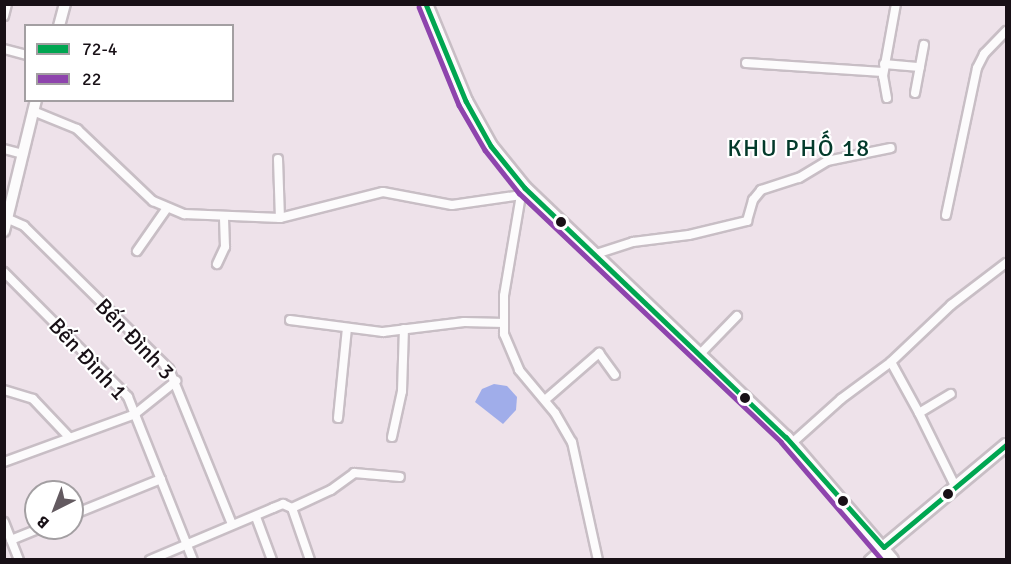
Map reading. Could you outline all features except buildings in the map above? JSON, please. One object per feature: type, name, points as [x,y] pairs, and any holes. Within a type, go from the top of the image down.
[{"type":"main road","points":[[426,4],[470,110],[491,146],[523,191],[596,254],[792,443],[884,547],[892,560]]},
{"type":"main road","points":[[884,547],[1006,445]]},
{"type":"street","points":[[4,16],[7,4]]},
{"type":"street","points":[[60,24],[65,4]]},
{"type":"street","points":[[886,98],[884,68],[896,4]]},
{"type":"street","points":[[946,215],[977,68],[984,54],[1006,31]]},
{"type":"street","points":[[915,93],[924,45]]},
{"type":"street","points":[[4,49],[24,54]]},
{"type":"street","points":[[746,63],[884,68],[920,67]]},
{"type":"street","points":[[4,231],[34,106],[77,129],[153,201],[167,208],[224,217],[280,218],[383,192],[452,205],[523,191],[504,296],[504,322],[514,360],[545,400],[572,442],[598,560]]},
{"type":"street","points":[[4,148],[23,154]]},
{"type":"street","points":[[596,254],[633,242],[689,235],[747,221],[753,200],[761,190],[799,178],[827,160],[891,148]]},
{"type":"street","points":[[278,159],[280,218]]},
{"type":"street","points":[[137,251],[167,208]]},
{"type":"street","points":[[217,264],[225,249],[224,217]]},
{"type":"street","name":"Bến Đình 3","points":[[7,218],[24,226],[169,369],[176,381],[232,524]]},
{"type":"street","points":[[792,443],[840,399],[891,362],[951,305],[1006,263]]},
{"type":"street","name":"Bến Đình 1","points":[[4,272],[128,397],[193,560]]},
{"type":"street","points":[[700,354],[737,316]]},
{"type":"street","points":[[290,320],[383,332],[504,322]]},
{"type":"street","points":[[338,418],[346,328]]},
{"type":"street","points":[[392,437],[402,391],[404,329]]},
{"type":"street","points":[[545,400],[599,353],[615,375]]},
{"type":"street","points":[[891,362],[919,412],[956,488]]},
{"type":"street","points":[[4,462],[135,414],[176,381]]},
{"type":"street","points":[[4,390],[33,399],[69,437]]},
{"type":"street","points":[[919,412],[951,394]]},
{"type":"street","points":[[292,508],[331,490],[354,473],[400,477]]},
{"type":"street","points":[[84,510],[161,479]]},
{"type":"street","points":[[150,560],[283,504],[292,508],[310,560]]},
{"type":"street","points":[[256,517],[272,560]]},
{"type":"street","points":[[4,522],[19,560]]},
{"type":"street","points":[[11,540],[24,535]]},
{"type":"street","points":[[869,560],[884,547]]},
{"type":"water","points":[[494,384],[507,386],[517,397],[516,410],[503,424],[475,402],[482,389]]},
{"type":"transit line","name":"72-4","points":[[426,4],[466,101],[491,146],[525,188],[786,437],[884,547]]},
{"type":"transit line","name":"22","points":[[419,7],[459,105],[485,150],[519,193],[781,442],[882,560]]},
{"type":"transit line","name":"72-4","points":[[884,547],[1006,445]]},
{"type":"district","name":"KHU PHỐ 18","points":[[799,149]]}]
